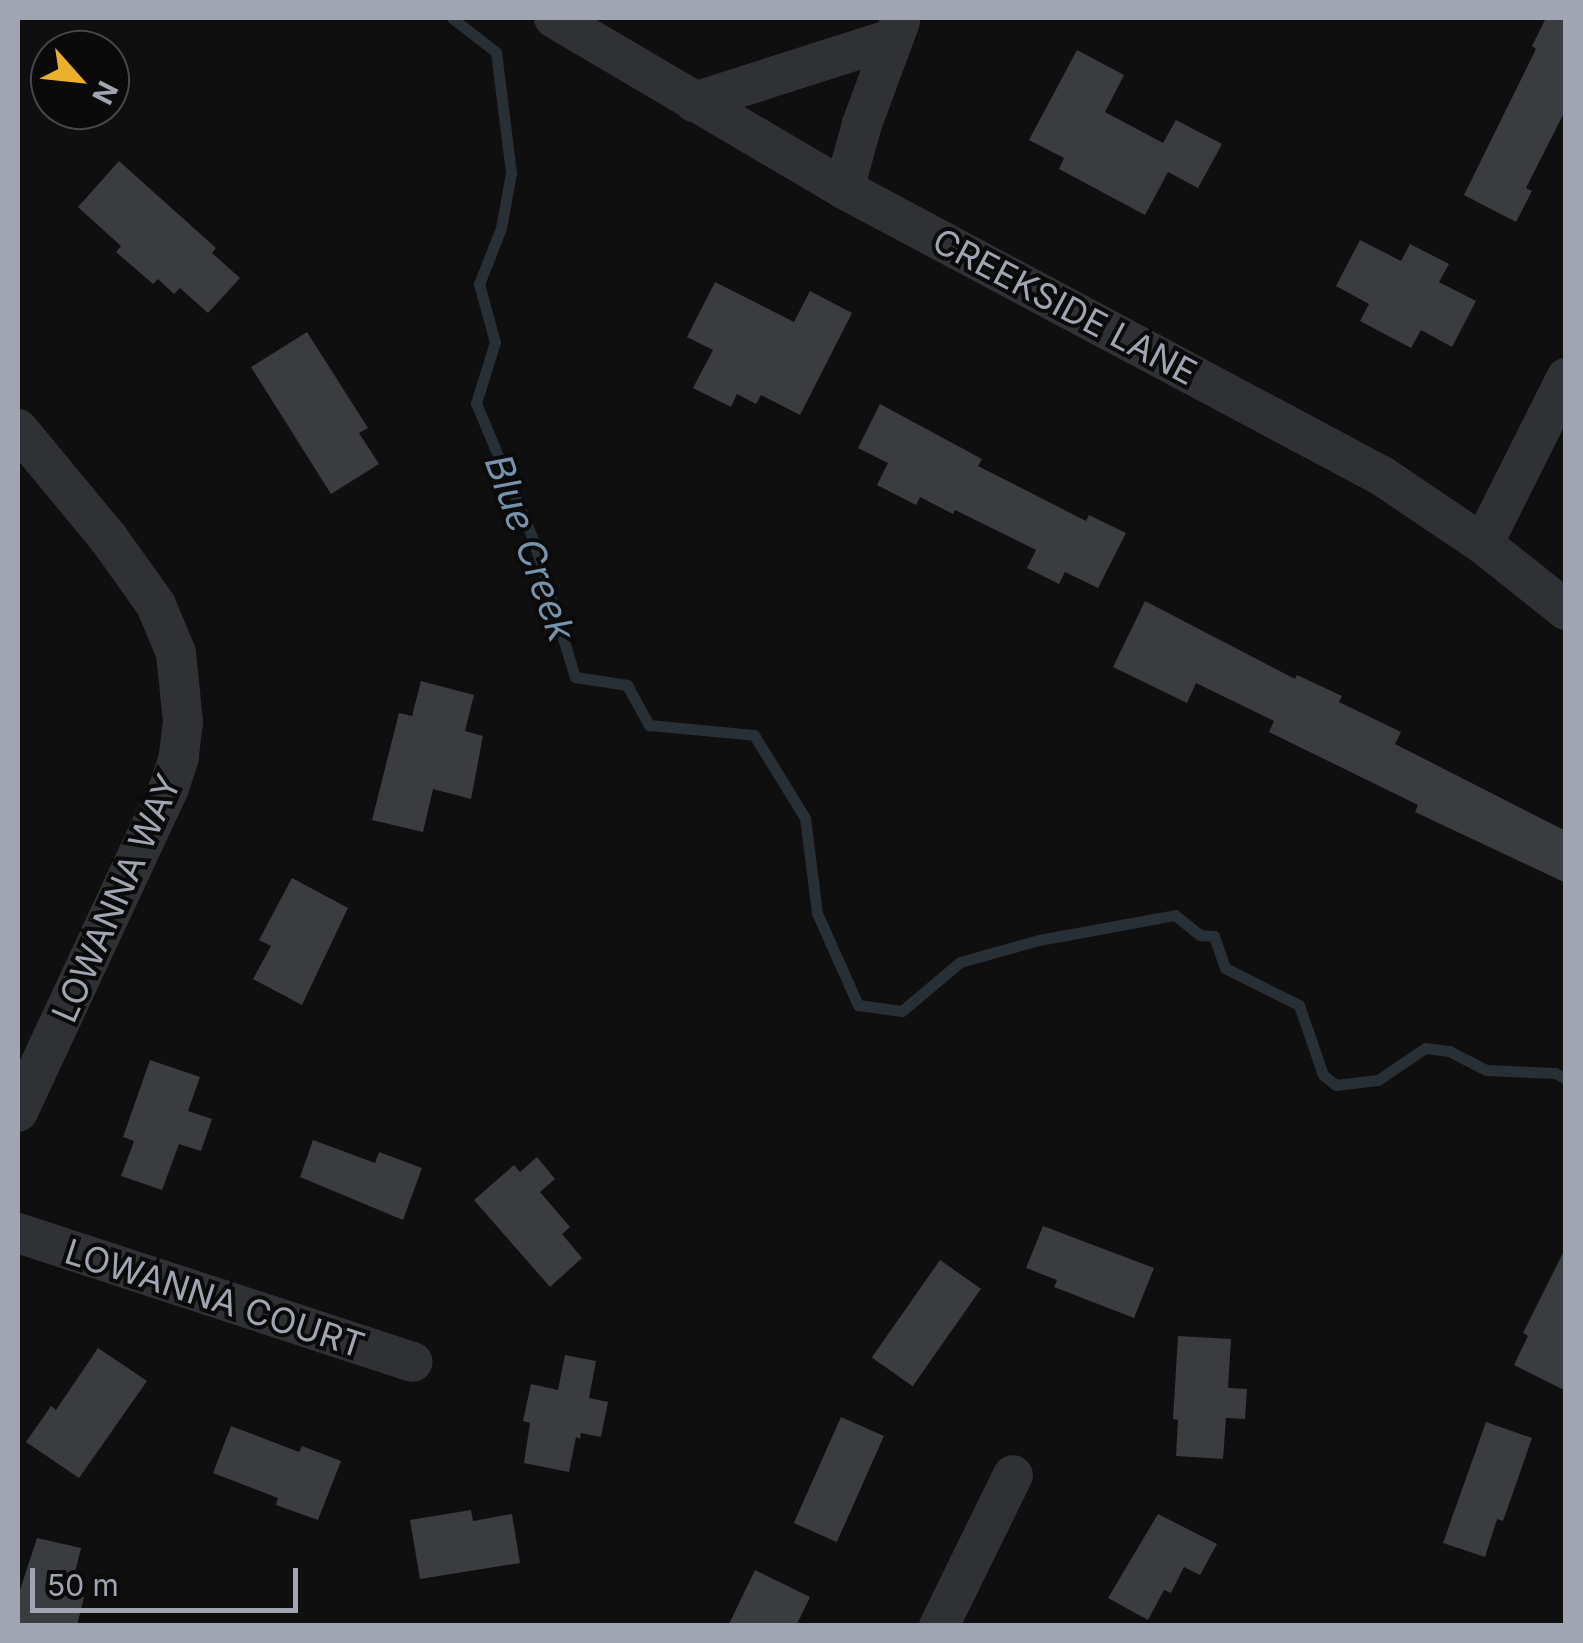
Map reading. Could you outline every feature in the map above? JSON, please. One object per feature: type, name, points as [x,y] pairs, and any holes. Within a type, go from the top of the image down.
[{"type":"street","name":"CREEKSIDE LANE","points":[[554,18],[844,189],[1350,458],[1483,544],[1566,610]]},
{"type":"street","points":[[694,102],[897,28]]},
{"type":"street","points":[[844,189],[897,28]]},
{"type":"street","points":[[1483,544],[1566,378]]},
{"type":"street","name":"LOWANNA WAY","points":[[18,429],[109,539],[156,605],[176,653],[182,722],[180,757],[168,790],[18,1112]]},
{"type":"street","name":"LOWANNA COURT","points":[[18,1233],[412,1362]]},
{"type":"street","points":[[939,1626],[1014,1475]]},
{"type":"building","points":[[1546,18],[1566,18],[1566,109],[1526,188],[1532,191],[1516,222],[1464,195],[1536,49],[1532,46]]},
{"type":"building","points":[[1077,50],[1124,75],[1105,112],[1163,143],[1176,120],[1222,144],[1198,188],[1168,172],[1145,215],[1059,169],[1064,158],[1029,140]]},
{"type":"building","points":[[119,161],[216,248],[212,253],[240,278],[208,313],[180,288],[174,294],[158,279],[153,284],[116,252],[121,246],[78,207]]},
{"type":"building","points":[[1360,240],[1401,261],[1410,244],[1449,264],[1439,282],[1476,301],[1452,347],[1421,330],[1411,348],[1360,321],[1369,304],[1336,286]]},
{"type":"building","points":[[715,282],[794,322],[810,291],[852,313],[800,415],[761,395],[756,404],[737,394],[731,407],[693,388],[713,350],[687,337]]},
{"type":"building","points":[[307,332],[368,428],[359,433],[379,464],[331,494],[251,367]]},
{"type":"building","points":[[880,404],[982,459],[978,466],[1086,521],[1089,515],[1126,533],[1098,588],[1065,572],[1059,584],[1027,568],[1036,550],[955,510],[953,514],[920,497],[916,505],[877,485],[888,463],[858,448]]},
{"type":"building","points":[[1145,601],[1295,679],[1297,675],[1342,696],[1339,702],[1401,732],[1395,744],[1566,831],[1566,883],[1415,812],[1418,805],[1269,732],[1274,721],[1196,683],[1187,703],[1113,667]]},
{"type":"building","points":[[421,681],[474,695],[465,731],[483,736],[471,799],[433,789],[423,832],[372,820],[399,713],[412,716]]},
{"type":"building","points":[[292,878],[348,908],[302,1005],[253,979],[271,946],[259,940]]},
{"type":"building","points":[[150,1060],[200,1077],[188,1111],[212,1119],[201,1151],[179,1144],[162,1190],[121,1176],[134,1141],[123,1137]]},
{"type":"building","points":[[313,1140],[375,1163],[379,1152],[422,1168],[403,1220],[300,1177]]},
{"type":"building","points":[[537,1157],[555,1179],[540,1192],[570,1227],[562,1234],[582,1258],[550,1287],[474,1200],[514,1165],[520,1172]]},
{"type":"building","points":[[1043,1226],[1154,1268],[1134,1318],[1054,1287],[1057,1280],[1026,1268]]},
{"type":"building","points":[[1566,1247],[1566,1391],[1514,1365],[1528,1336],[1523,1333]]},
{"type":"building","points":[[940,1260],[981,1289],[913,1386],[872,1357]]},
{"type":"building","points":[[1178,1336],[1231,1339],[1228,1388],[1247,1389],[1245,1419],[1226,1418],[1223,1459],[1176,1456],[1178,1420],[1173,1419]]},
{"type":"building","points":[[98,1348],[147,1381],[79,1478],[26,1442],[51,1406],[56,1410]]},
{"type":"building","points":[[565,1355],[596,1361],[589,1398],[608,1402],[601,1437],[581,1433],[580,1439],[576,1437],[569,1472],[524,1463],[530,1423],[523,1421],[531,1384],[558,1390]]},
{"type":"building","points":[[841,1417],[884,1436],[837,1542],[794,1523]]},
{"type":"building","points":[[1486,1422],[1532,1438],[1503,1521],[1497,1519],[1485,1557],[1443,1543]]},
{"type":"building","points":[[231,1426],[299,1452],[302,1446],[341,1461],[318,1520],[276,1505],[278,1498],[213,1473]]},
{"type":"building","points":[[471,1510],[473,1521],[512,1514],[520,1563],[420,1579],[410,1520]]},
{"type":"building","points":[[1158,1514],[1217,1544],[1200,1575],[1184,1567],[1171,1593],[1164,1590],[1148,1620],[1108,1598]]},
{"type":"building","points":[[37,1538],[81,1548],[70,1593],[84,1597],[77,1626],[18,1626],[18,1596]]},
{"type":"building","points":[[755,1570],[810,1597],[796,1626],[728,1626]]},
{"type":"waterway","name":"Blue Creek","points":[[452,18],[496,52],[511,173],[501,228],[479,284],[495,342],[476,403],[533,539],[575,677],[627,685],[649,725],[754,735],[805,818],[817,913],[858,1005],[902,1011],[960,962],[1039,940],[1175,915],[1200,935],[1214,936],[1225,968],[1299,1005],[1323,1075],[1336,1085],[1378,1080],[1425,1048],[1449,1051],[1486,1070],[1555,1073],[1566,1079]]}]
